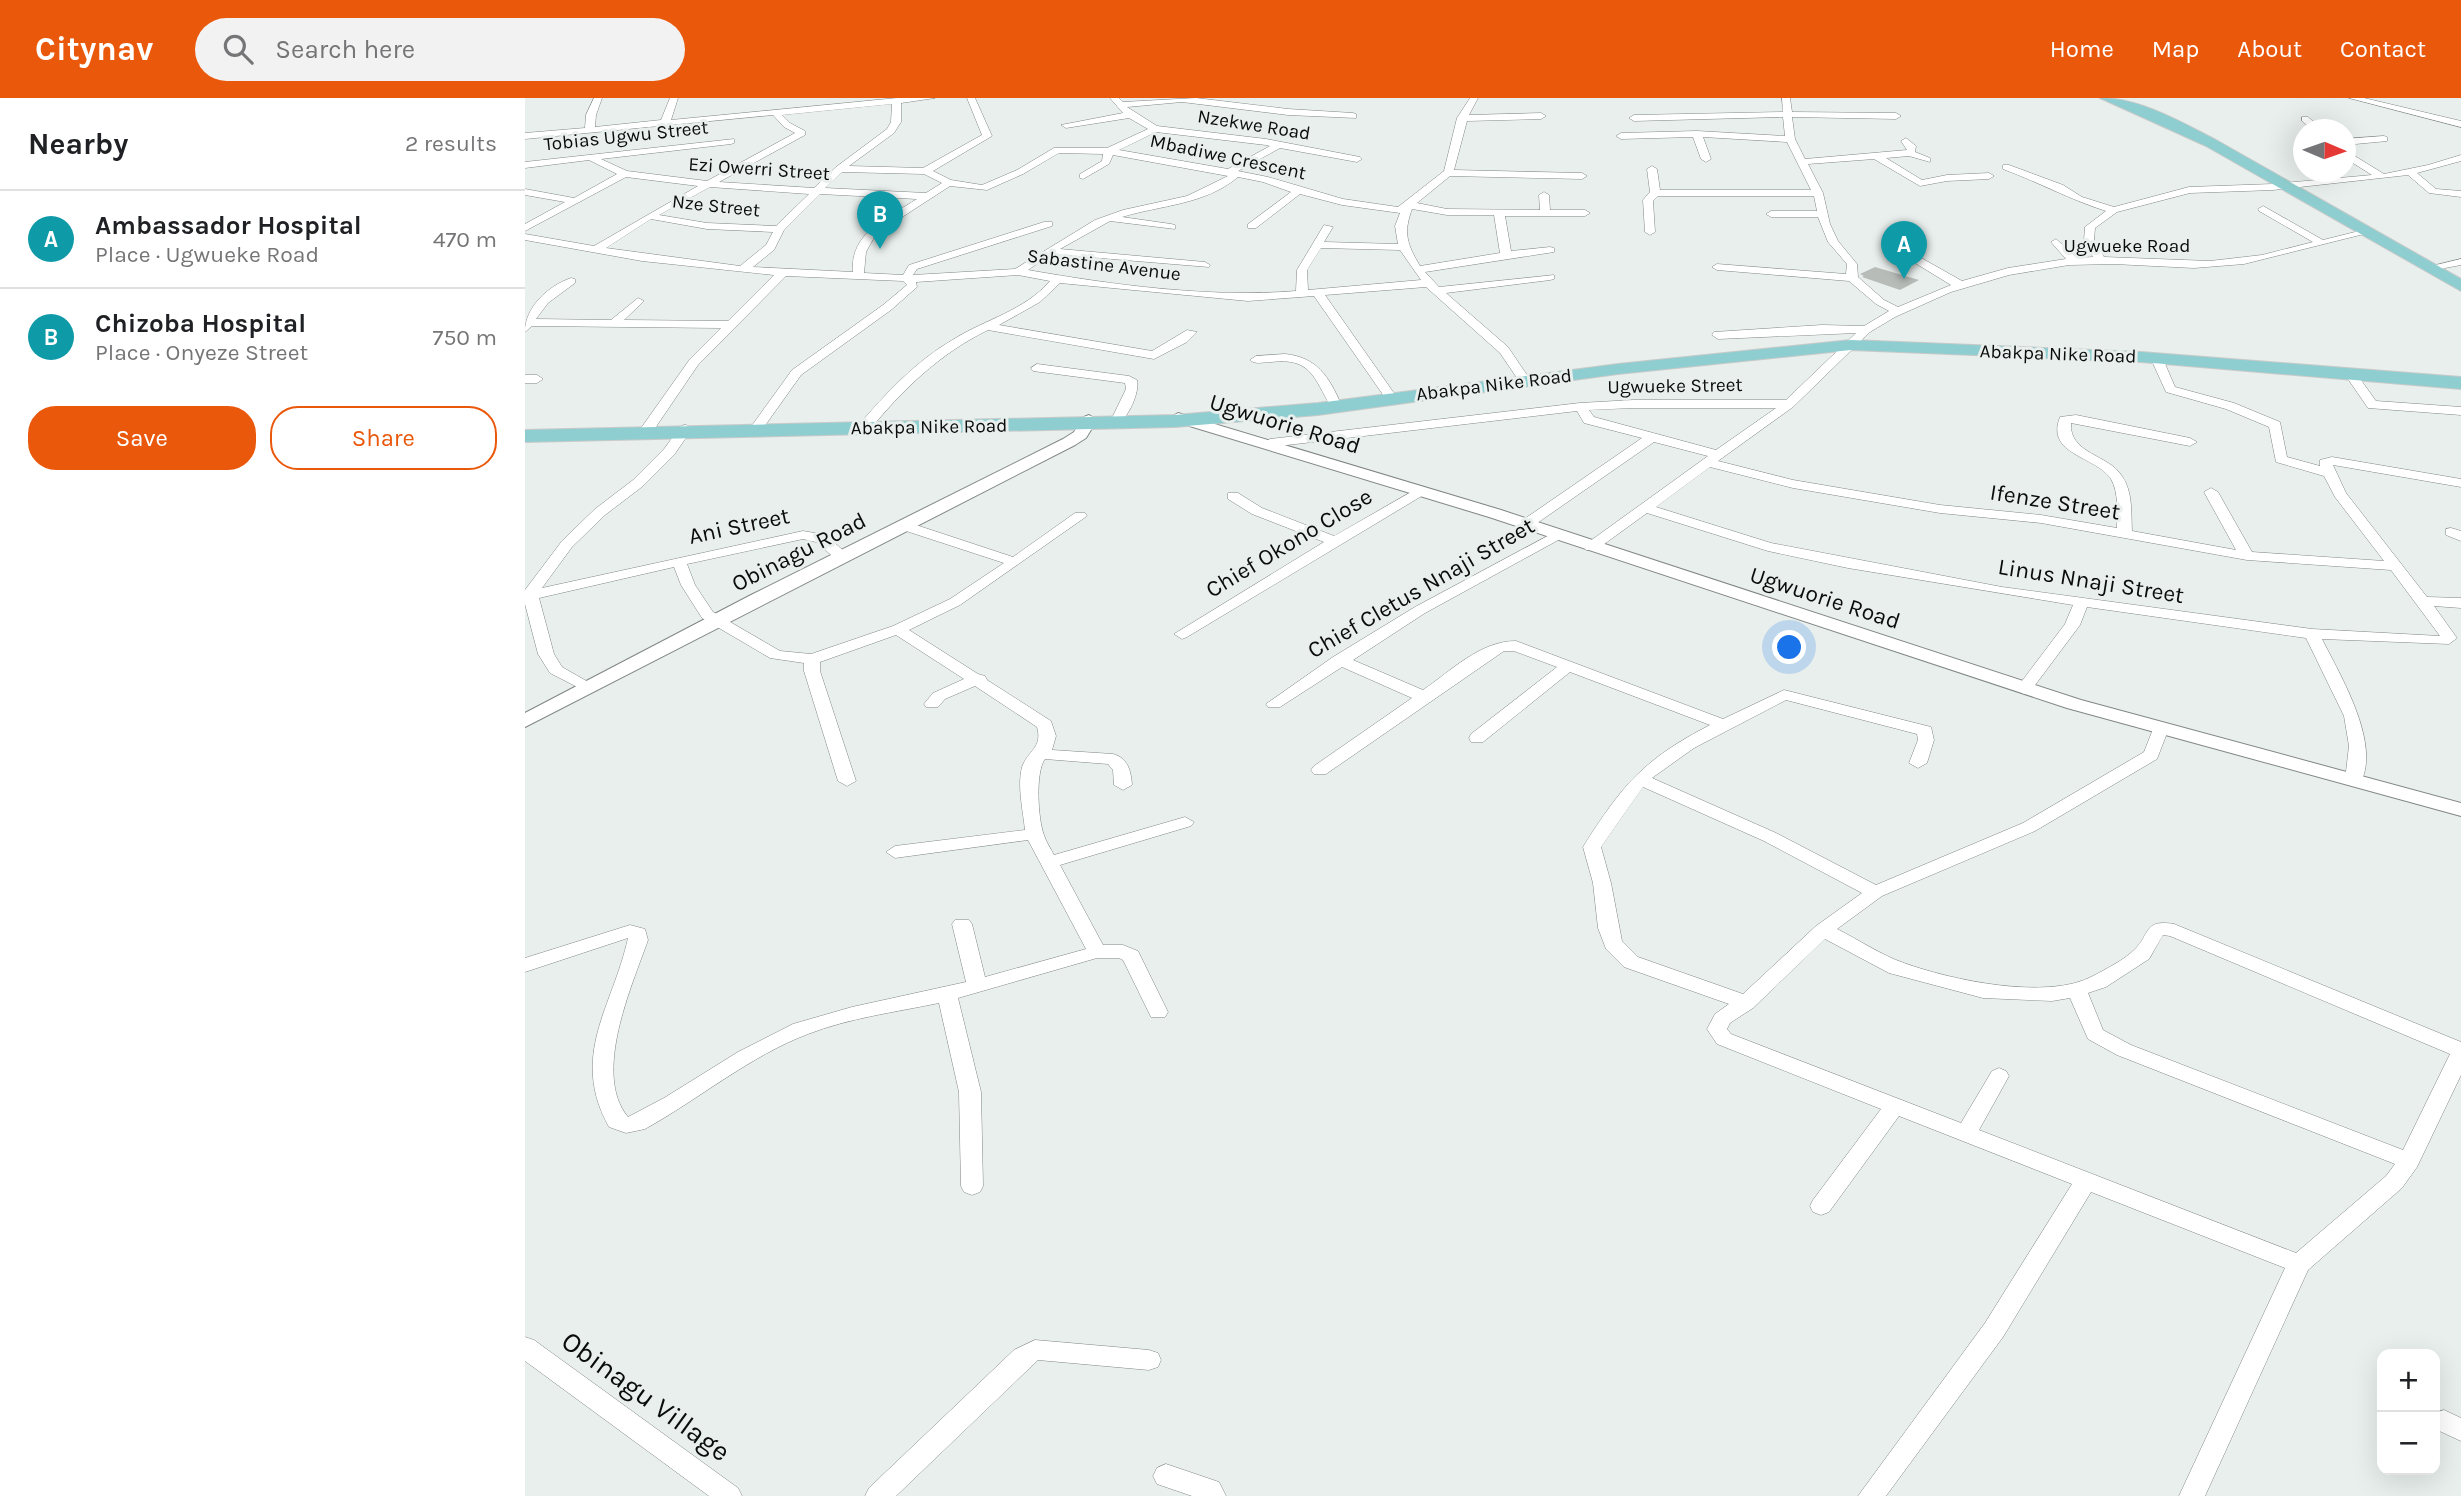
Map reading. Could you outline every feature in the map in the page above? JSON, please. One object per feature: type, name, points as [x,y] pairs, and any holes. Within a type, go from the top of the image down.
[{"type":"main road","points":[[2107,98],[2181,128],[2461,286]]},
{"type":"main road","name":"Abakpa Nike Road","points":[[1088,422],[1182,419],[1335,404],[1857,339],[2155,358],[2438,379],[2461,383]]},
{"type":"main road","points":[[2155,358],[2176,353],[2225,355],[2461,373]]},
{"type":"main road","points":[[2155,358],[2225,370],[2461,383]]},
{"type":"main road","name":"Abakpa Nike Road","points":[[525,434],[1182,419],[1318,409],[1523,379]]},
{"type":"street","points":[[590,129],[591,115],[598,98]]},
{"type":"street","points":[[666,121],[674,98]]},
{"type":"street","points":[[525,136],[931,98]]},
{"type":"street","points":[[925,171],[987,135],[971,98]]},
{"type":"street","points":[[1475,98],[1462,118],[1453,163],[1447,173],[1409,205],[1402,217],[1401,232],[1405,247],[1417,270],[1432,287],[1506,352],[1523,379]]},
{"type":"street","points":[[1786,98],[1790,139],[1818,193],[1833,242],[1852,264],[1852,278]]},
{"type":"street","points":[[2353,98],[2461,124]]},
{"type":"street","points":[[1118,102],[1182,99],[1288,112],[1353,116]]},
{"type":"street","points":[[742,270],[778,239],[779,229],[839,169],[895,126],[897,101]]},
{"type":"street","name":"Nzekwe Road","points":[[1118,102],[1130,115],[1155,129],[1278,145],[1357,159]]},
{"type":"street","points":[[597,249],[707,183],[802,133],[787,125],[776,113]]},
{"type":"street","points":[[1634,118],[1728,114],[1896,116]]},
{"type":"street","points":[[1066,125],[1130,115]]},
{"type":"street","points":[[1462,118],[1541,116]]},
{"type":"street","points":[[1083,176],[1106,162],[1109,151],[1155,129]]},
{"type":"street","points":[[1621,136],[1697,134],[1790,139]]},
{"type":"street","points":[[1697,134],[1706,159]]},
{"type":"street","points":[[2356,141],[2384,139]]},
{"type":"street","name":"Tobias Ugwu Street","points":[[525,165],[731,141]]},
{"type":"street","points":[[1906,141],[1913,148],[1910,153]]},
{"type":"street","points":[[1018,272],[1084,229],[1133,211],[1193,197],[1234,176],[1230,173],[1278,145]]},
{"type":"street","name":"Mbadiwe Crescent","points":[[948,183],[973,188],[989,186],[1020,172],[1057,150],[1109,151],[1234,176],[1265,179],[1342,202],[1400,210],[1409,205]]},
{"type":"street","points":[[1803,162],[1910,153],[1927,160]]},
{"type":"street","points":[[1876,156],[1920,183],[1947,178],[1989,176]]},
{"type":"street","points":[[2100,260],[2089,240],[2090,228],[2114,210],[2160,201],[2189,190],[2382,177],[2411,173],[2461,158]]},
{"type":"street","name":"Ezi Owerri Street","points":[[593,159],[625,174],[753,188],[926,196]]},
{"type":"street","points":[[2356,160],[2382,177]]},
{"type":"street","points":[[2006,167],[2059,187],[2078,199],[2114,210]]},
{"type":"street","points":[[839,169],[925,171],[948,183],[873,232],[861,248],[857,271],[859,276]]},
{"type":"street","points":[[1650,232],[1648,200],[1655,192],[1652,169]]},
{"type":"street","points":[[1447,173],[1582,176]]},
{"type":"street","points":[[2411,173],[2426,190],[2433,193],[2461,194]]},
{"type":"street","points":[[525,228],[625,174]]},
{"type":"street","points":[[1252,226],[1298,191]]},
{"type":"street","points":[[525,192],[576,201]]},
{"type":"street","points":[[1655,192],[1818,193]]},
{"type":"street","points":[[1544,195],[1545,213]]},
{"type":"street","points":[[1112,203],[1133,211]]},
{"type":"street","points":[[1409,205],[1447,212],[1585,213]]},
{"type":"street","points":[[2263,209],[2320,242]]},
{"type":"street","points":[[1499,212],[1506,255]]},
{"type":"street","points":[[1771,214],[1823,214]]},
{"type":"street","name":"Nze Street","points":[[649,216],[707,226],[779,229]]},
{"type":"street","points":[[1110,218],[1171,227]]},
{"type":"street","points":[[755,429],[802,368],[885,310],[913,285],[905,278],[913,267],[1048,224]]},
{"type":"street","points":[[1302,294],[1302,270],[1328,227]]},
{"type":"street","name":"Ugwueke Road","points":[[1857,339],[1899,312],[1960,285],[2036,267],[2100,260],[2224,264],[2263,259],[2320,242],[2367,232]]},
{"type":"street","name":"Sabastine Avenue","points":[[525,237],[684,264],[742,270],[905,278],[1018,272],[1057,279],[1225,297],[1432,287],[1550,277]]},
{"type":"street","points":[[525,248],[543,240]]},
{"type":"street","points":[[2056,242],[2074,261]]},
{"type":"street","points":[[1318,245],[1405,247]]},
{"type":"street","points":[[1417,270],[1550,250]]},
{"type":"street","points":[[1049,251],[1205,265]]},
{"type":"street","points":[[1919,261],[1960,285]]},
{"type":"street","points":[[2429,268],[2461,262]]},
{"type":"street","points":[[1717,267],[1852,278],[1880,302],[1899,312]]},
{"type":"street","points":[[645,432],[694,362],[782,273]]},
{"type":"street","points":[[864,427],[914,374],[955,342],[1029,306],[1050,289],[1057,279]]},
{"type":"street","points":[[572,281],[547,296],[526,324],[615,322],[729,326]]},
{"type":"street","points":[[1318,293],[1390,396]]},
{"type":"street","points":[[615,322],[638,301]]},
{"type":"street","points":[[984,326],[1154,355],[1183,340],[1191,332]]},
{"type":"street","points":[[1728,355],[1715,331],[1822,329],[1857,339]]},
{"type":"street","points":[[1591,547],[1789,404],[1857,339]]},
{"type":"street","points":[[1256,360],[1283,355],[1303,359],[1313,366],[1327,385],[1335,404]]},
{"type":"street","points":[[2155,358],[2170,389],[2230,406],[2275,425],[2281,459],[2329,473]]},
{"type":"street","points":[[1037,368],[1129,380],[1133,383],[1132,388],[1117,419]]},
{"type":"street","points":[[2354,379],[2370,402],[2376,406],[2461,411]]},
{"type":"street","name":"Ugwueke Street","points":[[1270,443],[1580,407],[1633,404],[1789,404]]},
{"type":"street","name":"Ifenze Street","points":[[1580,407],[1589,420],[1652,437],[1793,484],[1940,509],[2041,519],[2247,556],[2396,566]]},
{"type":"street","name":"Ugwuorie Road","points":[[1182,419],[1270,443],[1420,491],[2024,689],[2461,810]]},
{"type":"street","points":[[2125,536],[2124,494],[2118,479],[2102,461],[2076,450],[2066,442],[2062,432],[2065,420],[2076,419],[2190,442]]},
{"type":"street","name":"Obinagu Road","points":[[525,721],[842,556],[1069,442],[1080,435],[1088,422]]},
{"type":"street","points":[[589,687],[556,670],[546,654],[527,596],[567,544],[600,512],[645,477],[685,431]]},
{"type":"street","points":[[1525,525],[1652,437]]},
{"type":"street","points":[[2329,473],[2325,463],[2328,460],[2461,482]]},
{"type":"street","name":"Linus Nnaji Street","points":[[1645,508],[1768,547],[1849,564],[2082,602],[2312,634],[2447,640],[2449,638],[2423,601],[2340,494],[2329,473]]},
{"type":"street","name":"Chief Okono Close","points":[[1182,634],[1420,491]]},
{"type":"street","points":[[2211,492],[2247,556]]},
{"type":"street","points":[[1233,496],[1257,511],[1336,542]]},
{"type":"street","points":[[847,781],[812,671],[812,659],[898,629],[955,602],[1080,516]]},
{"type":"street","points":[[905,526],[1015,562]]},
{"type":"street","name":"Ani Street","points":[[527,596],[814,535],[842,556]]},
{"type":"street","name":"Chief Cletus Nnaji Street","points":[[1274,704],[1420,610],[1557,535]]},
{"type":"street","name":"Ani Street","points":[[679,562],[688,584],[707,615],[776,655],[812,659]]},
{"type":"street","points":[[2423,601],[2461,603]]},
{"type":"street","points":[[2024,689],[2072,625],[2082,602]]},
{"type":"street","points":[[898,629],[979,679],[1045,725],[1048,736],[1046,747],[1031,766],[1034,834],[1097,952]]},
{"type":"street","points":[[2312,634],[2352,716],[2357,746],[2354,780]]},
{"type":"street","points":[[1319,770],[1422,696],[1490,651],[1502,646],[1516,646],[1725,725]]},
{"type":"street","points":[[1339,660],[1422,696]]},
{"type":"street","points":[[1477,738],[1567,667]]},
{"type":"street","points":[[932,704],[939,696],[979,679]]},
{"type":"street","points":[[1746,1003],[1631,962],[1613,944],[1602,883],[1592,848],[1640,779],[1669,757],[1784,695],[1925,731],[1926,740],[1918,763]]},
{"type":"street","points":[[2161,728],[2151,755],[2040,820],[1875,892],[1823,930],[1746,1003],[1722,1019],[1717,1029],[1724,1038],[2299,1264]]},
{"type":"street","points":[[1038,754],[1113,760],[1120,764],[1123,785]]},
{"type":"street","points":[[1640,779],[1770,837],[1875,892]]},
{"type":"street","points":[[1048,863],[1185,822]]},
{"type":"street","points":[[895,852],[1034,834]]},
{"type":"street","points":[[962,924],[977,985]]},
{"type":"street","points":[[1823,930],[1896,968],[1983,991],[2052,994],[2077,990],[2099,982],[2142,954],[2156,931],[2162,928],[2174,930],[2461,1052],[2409,1161],[2395,1182],[2299,1264],[2192,1496]]},
{"type":"street","points":[[525,965],[630,931],[638,933],[606,1035],[605,1048],[603,1087],[617,1121],[626,1125],[637,1123],[672,1104],[745,1057],[800,1029],[852,1014],[947,994],[1097,952],[1123,951],[1131,956],[1158,1012]]},
{"type":"street","points":[[2077,990],[2095,1034],[2124,1050],[2409,1161]]},
{"type":"street","points":[[947,994],[970,1092],[972,1186]]},
{"type":"street","points":[[1966,1133],[1999,1076]]},
{"type":"street","points":[[1821,1206],[1895,1106]]},
{"type":"street","points":[[1871,1496],[1994,1330],[2085,1182]]},
{"type":"street","name":"Obinagu Village","points":[[525,1347],[729,1496]]},
{"type":"street","points":[[878,1496],[1023,1357],[1035,1350],[1149,1360]]},
{"type":"street","points":[[1166,1476],[1210,1489],[1213,1496]]},
{"type":"building","points":[[1875,267],[1919,280],[1900,290],[1860,274]]},
{"type":"place","name":"Chizoba Hospital","points":[[880,249]]},
{"type":"place","name":"Ambassador Hospital","points":[[1904,279]]}]
